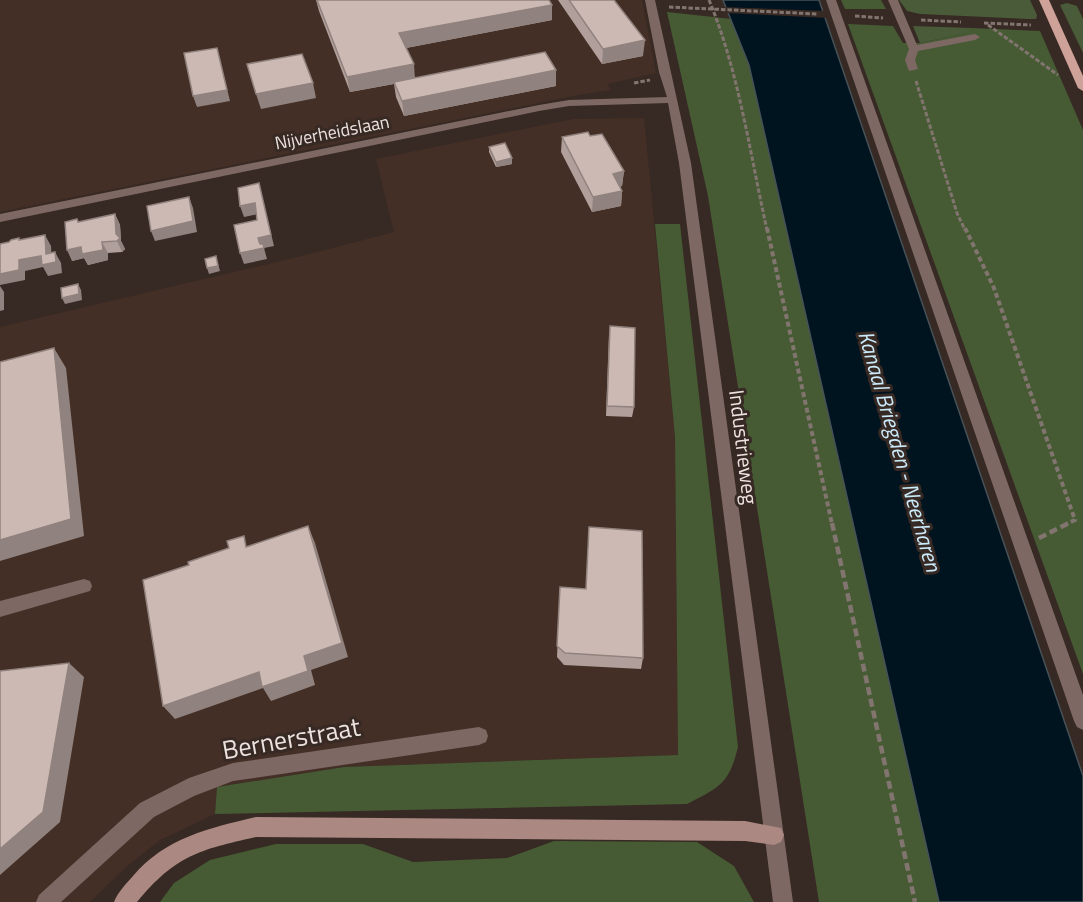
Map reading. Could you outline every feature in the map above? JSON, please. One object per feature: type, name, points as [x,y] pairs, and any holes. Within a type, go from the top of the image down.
[{"type":"main road","points":[[1044,0],[1083,88]]},
{"type":"main road","points":[[123,902],[144,878],[170,855],[206,838],[256,827],[745,831],[774,835]]},
{"type":"street","name":"Industrieweg","points":[[650,0],[666,78],[673,100],[690,197],[783,902]]},
{"type":"street","points":[[831,0],[1083,721]]},
{"type":"street","points":[[893,0],[914,49],[910,60],[913,69]]},
{"type":"street","points":[[914,49],[975,37]]},
{"type":"street","name":"Nijverheidslaan","points":[[0,218],[539,108],[569,103],[673,100]]},
{"type":"street","points":[[0,609],[84,586]]},
{"type":"street","name":"Bernerstraat","points":[[46,902],[147,810],[189,788],[233,772],[478,736]]},
{"type":"path","points":[[709,0],[720,26],[737,93],[915,902]]},
{"type":"path","points":[[666,7],[827,15]]},
{"type":"path","points":[[850,16],[873,17]]},
{"type":"path","points":[[986,23],[1041,65],[1066,80]]},
{"type":"path","points":[[913,69],[957,213],[994,288],[1075,520],[1022,547]]},
{"type":"shaded area","points":[[0,0],[642,0],[656,73],[607,84],[611,90],[0,212]]},
{"type":"shaded area","points":[[644,118],[675,437],[678,755],[344,767],[217,787],[215,814],[160,840],[125,868],[90,902],[0,902],[0,327],[394,232],[376,159],[573,119]]},
{"type":"green space","points":[[841,0],[881,0],[886,9],[845,9]]},
{"type":"green space","points":[[899,0],[1030,0],[1037,15],[1036,19],[1028,19],[920,14],[907,11]]},
{"type":"green space","points":[[1067,3],[1077,6],[1083,19],[1083,53],[1060,5]]},
{"type":"green space","points":[[667,12],[732,19],[749,65],[939,902],[819,902],[708,196]]},
{"type":"green space","points":[[848,24],[893,26],[903,43],[920,43],[966,33],[972,28],[1040,31],[1083,130],[1083,674]]},
{"type":"green space","points":[[913,26],[972,28],[967,33],[920,43]]},
{"type":"green space","points":[[655,224],[680,224],[738,747],[727,777],[708,793],[687,804],[215,814],[217,787],[344,767],[678,755],[675,437]]},
{"type":"green space","points":[[554,841],[697,842],[734,866],[754,902],[160,902],[174,883],[210,860],[276,844],[363,844],[413,862],[507,858]]},
{"type":"water","name":"Kanaal Briegden - Neerharen","points":[[723,0],[819,0],[1083,776],[1083,902],[939,902],[749,65]]},
{"type":"pier","points":[[723,7],[826,11],[828,18],[726,13]]},
{"type":"building","points":[[317,0],[549,0],[552,5],[399,33],[414,64],[347,77]]},
{"type":"building","points":[[569,0],[614,0],[645,40],[603,49]]},
{"type":"building","points":[[217,48],[227,90],[193,96],[184,53]]},
{"type":"building","points":[[545,52],[556,70],[402,101],[394,82]]},
{"type":"building","points":[[302,54],[313,83],[256,94],[247,64]]},
{"type":"building","points":[[588,132],[590,136],[602,134],[624,171],[613,174],[622,191],[593,197],[562,137]]},
{"type":"building","points":[[505,143],[512,158],[496,162],[489,147]]},
{"type":"building","points":[[259,183],[271,235],[258,238],[264,248],[240,253],[234,225],[257,220],[255,203],[240,206],[238,188]]},
{"type":"building","points":[[189,197],[193,221],[151,231],[147,206]]},
{"type":"building","points":[[115,214],[116,234],[120,238],[117,241],[102,242],[103,250],[82,254],[81,247],[67,250],[65,222],[77,219],[78,222]]},
{"type":"building","points":[[45,235],[46,254],[55,252],[56,262],[42,265],[41,256],[19,260],[19,270],[0,274],[0,244],[19,238],[19,240]]},
{"type":"building","points":[[216,256],[218,266],[207,268],[205,259]]},
{"type":"building","points":[[78,284],[79,294],[62,298],[61,288]]},
{"type":"building","points":[[610,326],[635,328],[634,407],[607,406]]},
{"type":"building","points":[[54,348],[71,519],[0,540],[0,362]]},
{"type":"building","points":[[308,526],[342,643],[304,656],[308,671],[262,687],[259,672],[163,706],[143,580],[189,565],[188,562],[229,548],[227,541],[244,536],[246,547]]},
{"type":"building","points":[[589,527],[642,531],[643,658],[565,653],[557,646],[560,587],[586,589]]},
{"type":"building","points":[[69,663],[43,812],[0,849],[0,671]]}]
